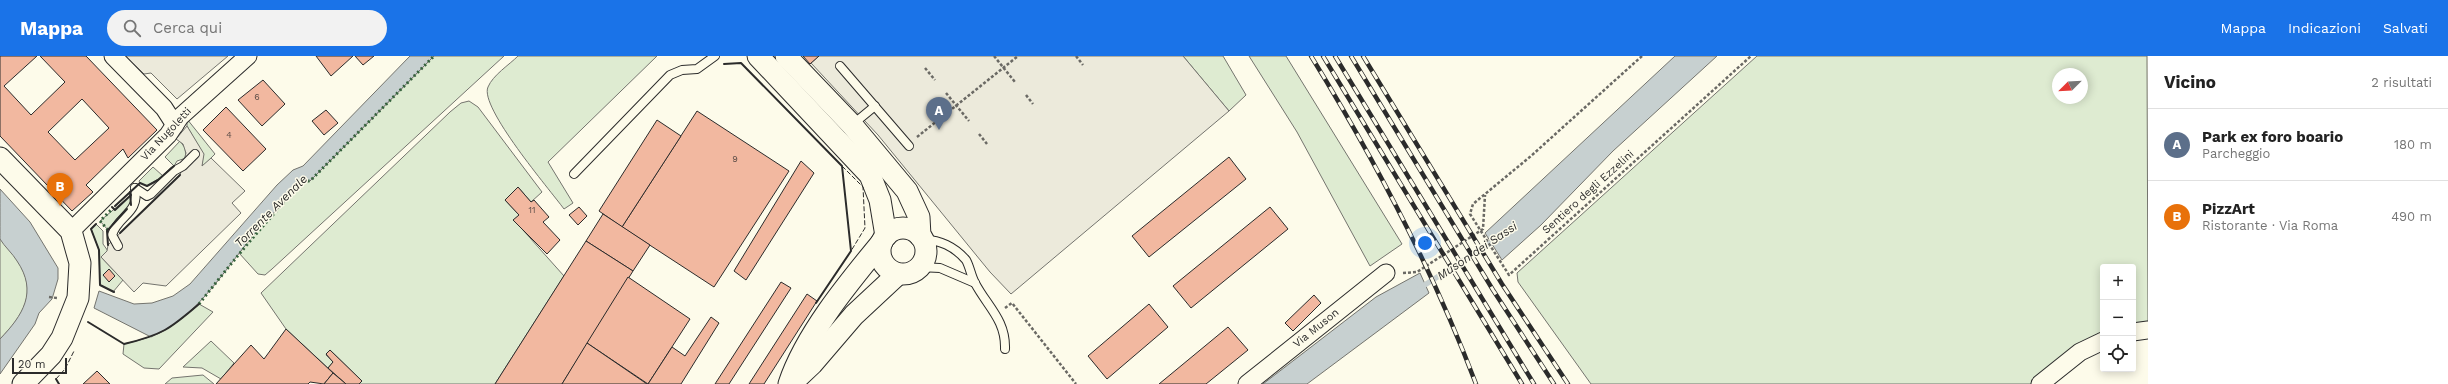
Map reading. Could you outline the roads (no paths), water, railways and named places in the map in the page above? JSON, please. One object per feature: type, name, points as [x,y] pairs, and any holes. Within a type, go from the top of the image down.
[{"type":"street","points":[[113,56],[164,108],[175,125]]},
{"type":"street","name":"Via Nugoletti","points":[[70,232],[168,135],[180,117],[248,56]]},
{"type":"street","points":[[758,56],[870,175],[879,196]]},
{"type":"street","points":[[786,56],[852,125],[907,191],[919,217],[926,253],[919,267],[908,274],[898,274],[892,272],[881,260],[880,253],[884,239],[879,196],[881,178],[849,136],[848,131],[852,125]]},
{"type":"street","points":[[806,106],[822,110],[841,127],[852,125]]},
{"type":"street","points":[[0,158],[70,232],[80,263],[79,292],[74,313],[62,338],[51,354],[23,384]]},
{"type":"street","points":[[789,384],[803,353],[835,303],[856,272],[884,239],[897,229],[904,228],[911,229],[922,238]]},
{"type":"street","name":"Via Muson","points":[[1247,384],[1386,273]]},
{"type":"street","points":[[789,384],[800,378],[854,315],[898,274]]},
{"type":"street","points":[[2136,332],[2148,330]]},
{"type":"street","points":[[2040,384],[2080,352],[2100,342]]},
{"type":"lane","points":[[574,174],[670,75],[682,70],[697,69],[715,56]]},
{"type":"lane","points":[[840,66],[909,146]]},
{"type":"lane","points":[[852,125],[875,106]]},
{"type":"lane","points":[[118,246],[112,234],[114,228],[131,211],[135,203],[135,188],[141,194],[147,196],[151,194],[174,171],[183,166],[195,154]]},
{"type":"lane","points":[[922,238],[945,243],[966,260],[975,283],[997,314],[1003,332],[1005,349]]},
{"type":"lane","points":[[919,267],[940,268],[975,283]]},
{"type":"water","name":"Torrente Avenale","points":[[410,56],[434,56],[310,181],[305,181],[276,211],[255,234],[205,296],[181,319],[167,329],[151,337],[94,308],[99,291],[134,304],[152,303],[173,296],[190,284],[277,185],[293,170],[303,166]]},
{"type":"water","points":[[1675,56],[1717,56],[1613,151],[1541,225],[1502,260],[1485,233]]},
{"type":"water","points":[[0,189],[30,222],[58,268],[58,279],[52,299],[39,313],[35,324],[0,374],[0,339],[21,312],[27,293],[23,272],[15,258],[0,239]]},
{"type":"water","points":[[1420,273],[1429,293],[1307,384],[1263,384],[1376,297]]},
{"type":"waterway","name":"Muson dei Sassi","points":[[1420,288],[1497,239]]},
{"type":"railway","points":[[1311,56],[1358,135],[1401,216],[1441,299],[1476,384]]},
{"type":"railway","points":[[1323,56],[1522,384]]},
{"type":"railway","points":[[1335,56],[1534,384]]},
{"type":"railway","points":[[1351,56],[1493,290],[1554,384]]},
{"type":"railway","points":[[1363,56],[1502,284],[1568,384]]},
{"type":"place","name":"Park ex foro boario","points":[[939,130]]},
{"type":"place","name":"PizzArt","points":[[60,206]]}]
